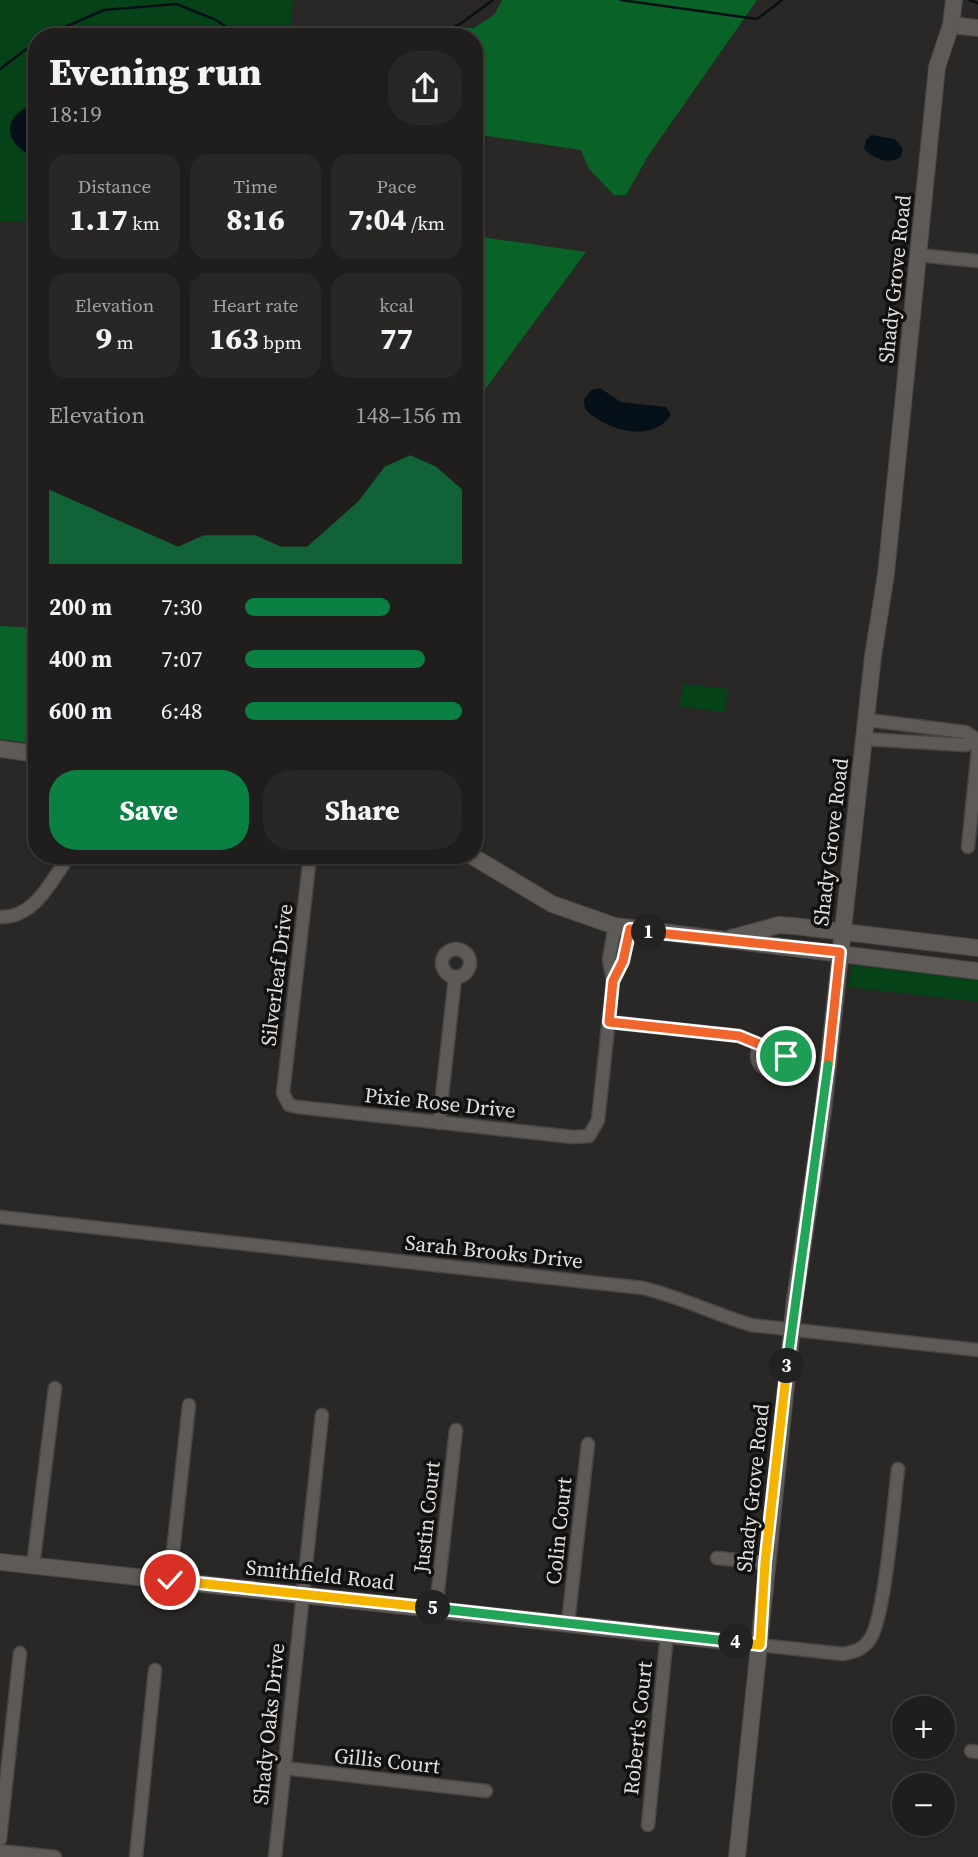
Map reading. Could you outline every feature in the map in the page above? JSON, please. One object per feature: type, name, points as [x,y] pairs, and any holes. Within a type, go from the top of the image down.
[{"type":"main road","points":[[952,11],[978,28]]},
{"type":"main road","name":"Shady Grove Road","points":[[737,1857],[760,1645],[765,1563],[791,1331],[823,1112],[886,574],[937,67],[952,11]]},
{"type":"main road","points":[[0,749],[28,753]]},
{"type":"main road","points":[[483,863],[552,904],[622,928],[840,952],[978,971]]},
{"type":"main road","points":[[722,940],[779,925],[978,948]]},
{"type":"main road","name":"Smithfield Road","points":[[0,1562],[760,1645]]},
{"type":"street","points":[[918,255],[978,261]]},
{"type":"street","points":[[867,720],[965,732],[978,741]]},
{"type":"street","points":[[865,739],[965,745],[978,741]]},
{"type":"street","points":[[968,847],[978,750]]},
{"type":"street","points":[[0,917],[18,915],[31,907],[63,864]]},
{"type":"street","name":"Silverleaf Drive","points":[[285,1099],[309,864]]},
{"type":"street","points":[[622,928],[623,961],[613,981],[609,1022],[739,1036],[761,1045]]},
{"type":"street","points":[[439,1123],[455,978]]},
{"type":"street","name":"Pixie Rose Drive","points":[[285,1099],[289,1105],[298,1107],[582,1137],[593,1132],[598,1120],[609,1022]]},
{"type":"street","name":"Sarah Brooks Drive","points":[[0,1217],[643,1288],[673,1295],[723,1317],[791,1331],[978,1350]]},
{"type":"street","points":[[33,1566],[55,1388]]},
{"type":"street","points":[[170,1580],[189,1405]]},
{"type":"street","name":"Shady Oaks Drive","points":[[275,1857],[322,1415]]},
{"type":"street","name":"Justin Court","points":[[436,1608],[456,1430]]},
{"type":"street","name":"Colin Court","points":[[568,1623],[588,1444]]},
{"type":"street","points":[[760,1645],[843,1654],[853,1653],[870,1639],[879,1610],[898,1469]]},
{"type":"street","points":[[717,1558],[765,1563]]},
{"type":"street","name":"Robert's Court","points":[[648,1825],[667,1634]]},
{"type":"street","points":[[0,1839],[20,1653]]},
{"type":"street","points":[[136,1857],[155,1670]]},
{"type":"street","name":"Gillis Court","points":[[284,1768],[486,1791]]},
{"type":"street","points":[[0,1851],[55,1857]]},
{"type":"green space","points":[[0,0],[293,0],[290,28],[28,28],[28,222],[0,221]]},
{"type":"green space","points":[[502,0],[757,0],[648,156],[626,195],[614,195],[589,169],[581,150],[483,135],[483,28],[474,28],[495,14]]},
{"type":"green space","points":[[483,237],[586,252],[483,392]]},
{"type":"green space","points":[[0,626],[28,628],[28,743],[0,739]]},
{"type":"green space","points":[[683,684],[728,689],[725,712],[680,707]]},
{"type":"green space","points":[[852,965],[978,980],[978,1002],[848,987]]},
{"type":"shaded area","points":[[28,107],[28,153],[13,141],[10,133],[13,118]]},
{"type":"shaded area","points":[[871,135],[895,139],[903,149],[901,157],[886,161],[868,153],[864,149],[866,140]]},
{"type":"shaded area","points":[[600,388],[621,402],[666,407],[671,415],[652,430],[640,432],[615,428],[585,409],[584,399],[591,390]]},
{"type":"waterway","points":[[450,28],[493,0]]},
{"type":"waterway","points":[[621,0],[757,19],[782,0]]},
{"type":"waterway","points":[[969,0],[978,3]]},
{"type":"waterway","points":[[63,28],[104,10],[176,4],[214,19],[228,28]]},
{"type":"waterway","points":[[0,69],[28,48]]},
{"type":"route","points":[[170,1580],[760,1645],[765,1563],[795,1299],[823,1112],[840,952],[630,929],[623,961],[613,981],[609,1022],[739,1036],[761,1045],[775,1042],[783,1047],[786,1056]]}]
